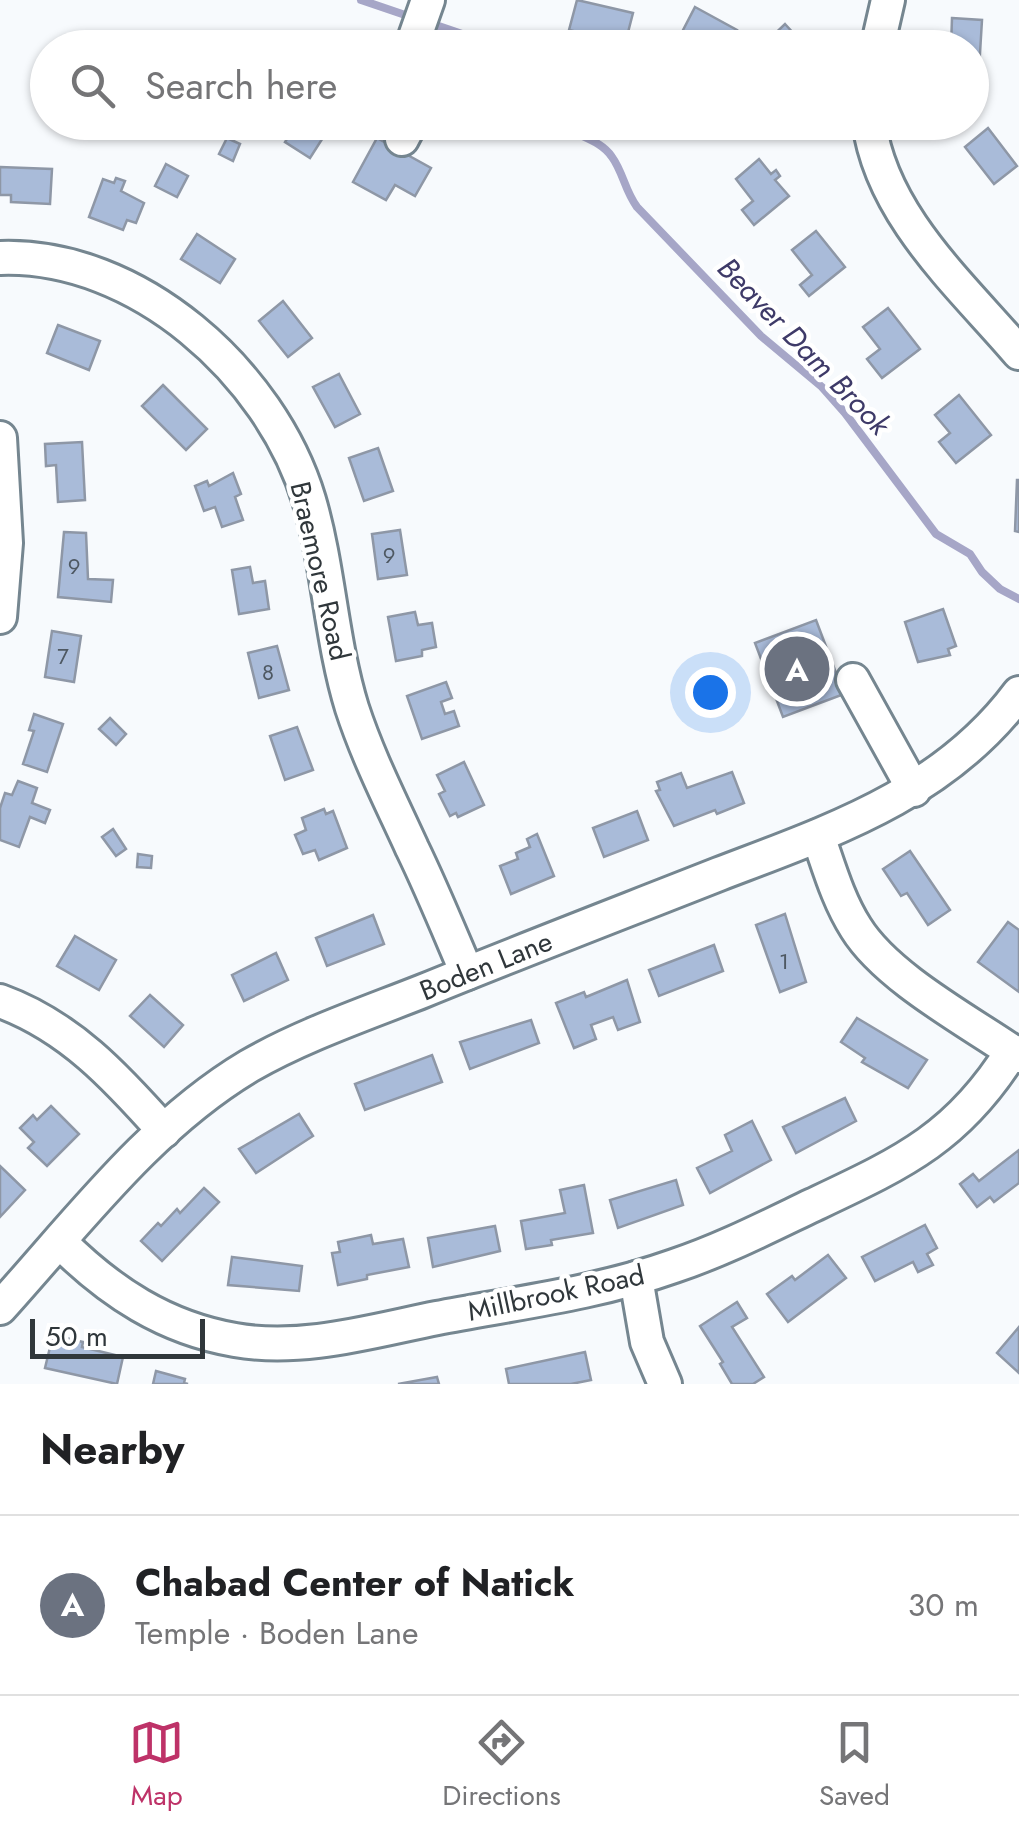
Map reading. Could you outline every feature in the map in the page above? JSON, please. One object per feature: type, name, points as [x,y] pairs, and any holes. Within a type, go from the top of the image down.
[{"type":"street","points":[[881,30],[888,0]]},
{"type":"street","points":[[415,30],[427,1]]},
{"type":"street","points":[[873,140],[881,173],[894,199],[1019,352]]},
{"type":"street","name":"Braemore Road","points":[[0,258],[79,268],[152,303],[242,380],[280,434],[308,496],[317,530],[336,643],[353,710],[467,973]]},
{"type":"street","points":[[0,438],[6,543],[0,617]]},
{"type":"street","points":[[853,680],[914,790]]},
{"type":"street","name":"Boden Lane","points":[[0,1308],[164,1130],[252,1065],[467,973],[818,836],[914,790],[966,752],[1019,694]]},
{"type":"street","points":[[818,836],[846,909],[872,949],[914,984],[1016,1053]]},
{"type":"street","points":[[0,1001],[34,1016],[91,1054],[164,1130]]},
{"type":"street","name":"Millbrook Road","points":[[60,1242],[97,1277],[148,1312],[207,1334],[269,1344],[332,1338],[636,1278],[737,1241],[912,1156],[963,1118],[1016,1053]]},
{"type":"street","points":[[636,1278],[647,1342],[666,1384]]},
{"type":"building","points":[[577,0],[633,13],[629,30],[569,30]]},
{"type":"building","points":[[695,7],[737,30],[683,30]]},
{"type":"building","points":[[952,18],[982,20],[981,30],[952,30]]},
{"type":"building","points":[[989,129],[1017,166],[994,184],[965,147],[973,140],[989,140]]},
{"type":"building","points":[[226,140],[240,144],[233,161],[219,154]]},
{"type":"building","points":[[286,140],[322,140],[310,158]]},
{"type":"building","points":[[376,140],[431,168],[415,196],[395,185],[386,200],[353,182]]},
{"type":"building","points":[[759,159],[771,174],[776,170],[780,176],[775,180],[789,196],[754,225],[742,210],[753,201],[736,179]]},
{"type":"building","points":[[166,164],[188,176],[177,197],[155,186]]},
{"type":"building","points":[[0,167],[52,169],[50,204],[11,202],[11,195],[0,195]]},
{"type":"building","points":[[116,178],[125,181],[121,191],[144,203],[136,223],[127,220],[123,230],[89,217],[103,179],[114,183]]},
{"type":"building","points":[[816,231],[845,267],[809,296],[800,285],[812,275],[792,250]]},
{"type":"building","points":[[197,234],[235,259],[220,283],[181,259]]},
{"type":"building","points":[[283,301],[312,338],[288,357],[259,321]]},
{"type":"building","points":[[888,308],[920,349],[882,378],[867,359],[880,349],[863,327]]},
{"type":"building","points":[[58,325],[100,341],[89,370],[47,353]]},
{"type":"building","points":[[339,374],[360,414],[335,427],[313,387]]},
{"type":"building","points":[[163,385],[207,429],[186,450],[142,406]]},
{"type":"building","points":[[959,395],[991,435],[956,463],[939,442],[950,433],[935,415]]},
{"type":"building","points":[[82,442],[85,500],[58,502],[56,465],[46,466],[45,444]]},
{"type":"building","points":[[378,448],[393,491],[364,501],[349,458]]},
{"type":"building","points":[[233,473],[241,494],[235,497],[243,520],[222,527],[215,507],[204,511],[195,486],[207,481],[209,486]]},
{"type":"building","points":[[1019,480],[1019,532],[1015,531]]},
{"type":"building","points":[[400,530],[407,575],[378,579],[372,534]]},
{"type":"building","points":[[64,532],[86,533],[88,579],[113,580],[111,602],[58,597]]},
{"type":"building","points":[[250,567],[253,583],[265,581],[269,609],[239,614],[232,570]]},
{"type":"building","points":[[943,609],[956,646],[948,649],[950,655],[918,662],[905,622]]},
{"type":"building","points":[[415,612],[418,625],[432,623],[436,647],[422,650],[422,656],[396,661],[388,617]]},
{"type":"building","points":[[816,620],[844,694],[783,717],[755,643]]},
{"type":"building","points":[[52,631],[81,636],[74,682],[45,677]]},
{"type":"building","points":[[277,646],[289,690],[259,698],[248,653]]},
{"type":"building","points":[[446,682],[452,698],[441,702],[445,714],[454,711],[459,726],[422,739],[407,696]]},
{"type":"building","points":[[34,714],[63,724],[47,772],[23,764],[34,731],[29,730]]},
{"type":"building","points":[[110,718],[126,734],[116,745],[99,729]]},
{"type":"building","points":[[297,727],[313,770],[285,780],[270,736]]},
{"type":"building","points":[[464,762],[484,805],[458,817],[456,813],[450,816],[439,794],[445,791],[437,775]]},
{"type":"building","points":[[732,772],[744,803],[674,826],[656,791],[660,790],[657,782],[681,773],[687,788]]},
{"type":"building","points":[[18,781],[37,788],[32,803],[50,810],[45,823],[30,817],[19,847],[0,840],[0,808],[5,793],[12,795]]},
{"type":"building","points":[[324,809],[326,814],[333,811],[347,848],[319,860],[315,850],[303,854],[295,835],[306,830],[302,818]]},
{"type":"building","points":[[637,811],[648,840],[604,857],[593,828]]},
{"type":"building","points":[[113,829],[126,849],[116,856],[102,837]]},
{"type":"building","points":[[537,834],[554,876],[511,894],[500,866],[518,859],[516,853],[530,847],[527,839]]},
{"type":"building","points":[[910,851],[950,910],[928,925],[907,893],[901,896],[883,869]]},
{"type":"building","points":[[138,854],[152,856],[151,868],[137,867]]},
{"type":"building","points":[[785,914],[806,982],[780,992],[756,925]]},
{"type":"building","points":[[373,915],[384,944],[327,966],[316,938]]},
{"type":"building","points":[[1008,922],[1019,930],[1019,992],[978,962]]},
{"type":"building","points":[[75,936],[116,960],[99,990],[57,966]]},
{"type":"building","points":[[714,945],[723,971],[659,996],[649,970]]},
{"type":"building","points":[[276,953],[288,980],[244,1001],[232,975]]},
{"type":"building","points":[[627,980],[640,1022],[618,1030],[613,1017],[591,1025],[596,1039],[574,1048],[556,1003],[584,992],[586,997]]},
{"type":"building","points":[[150,995],[183,1025],[164,1047],[130,1016]]},
{"type":"building","points":[[857,1018],[927,1060],[908,1088],[862,1062],[865,1058],[841,1042]]},
{"type":"building","points":[[531,1020],[539,1043],[470,1069],[460,1042]]},
{"type":"building","points":[[432,1055],[442,1082],[365,1110],[355,1084]]},
{"type":"building","points":[[845,1098],[856,1121],[796,1153],[783,1127]]},
{"type":"building","points":[[51,1106],[79,1134],[47,1166],[28,1148],[34,1142],[20,1128],[33,1115],[37,1120]]},
{"type":"building","points":[[299,1114],[313,1136],[256,1173],[239,1149]]},
{"type":"building","points":[[752,1121],[771,1160],[710,1193],[697,1168],[732,1151],[725,1135]]},
{"type":"building","points":[[1019,1150],[1019,1183],[994,1202],[990,1197],[977,1207],[960,1184],[973,1174],[979,1181]]},
{"type":"building","points":[[0,1166],[25,1190],[0,1217]]},
{"type":"building","points":[[676,1180],[683,1205],[618,1228],[610,1200]]},
{"type":"building","points":[[584,1185],[593,1233],[526,1249],[521,1221],[565,1213],[560,1190]]},
{"type":"building","points":[[204,1188],[219,1202],[162,1261],[141,1241],[177,1209],[180,1213]]},
{"type":"building","points":[[925,1225],[937,1248],[927,1254],[933,1265],[918,1272],[913,1262],[875,1281],[862,1257]]},
{"type":"building","points":[[495,1226],[500,1251],[433,1267],[428,1238]]},
{"type":"building","points":[[371,1235],[373,1244],[403,1239],[409,1267],[338,1285],[332,1253],[340,1252],[338,1242]]},
{"type":"building","points":[[828,1255],[846,1278],[788,1322],[767,1294],[792,1276],[795,1280]]},
{"type":"building","points":[[232,1257],[302,1266],[299,1291],[228,1285]]},
{"type":"building","points":[[737,1302],[747,1318],[732,1327],[764,1377],[753,1384],[732,1384],[700,1326]]},
{"type":"building","points":[[1019,1327],[1019,1373],[997,1353]]},
{"type":"building","points":[[53,1335],[123,1357],[117,1384],[45,1368]]},
{"type":"building","points":[[585,1352],[591,1380],[571,1384],[509,1384],[506,1369]]},
{"type":"building","points":[[156,1371],[185,1379],[188,1384],[153,1384]]},
{"type":"building","points":[[437,1377],[439,1384],[398,1384]]},
{"type":"waterway","name":"Beaver Dam Brook","points":[[361,0],[414,18]]},
{"type":"waterway","name":"Beaver Dam Brook","points":[[427,22],[450,30]]},
{"type":"waterway","name":"Beaver Dam Brook","points":[[590,140],[607,151],[616,163],[637,207],[761,336],[822,387],[845,413],[936,534],[970,554],[1000,589],[1019,599]]},
{"type":"place","name":"Chabad Center of Natick","points":[[797,669]]}]
